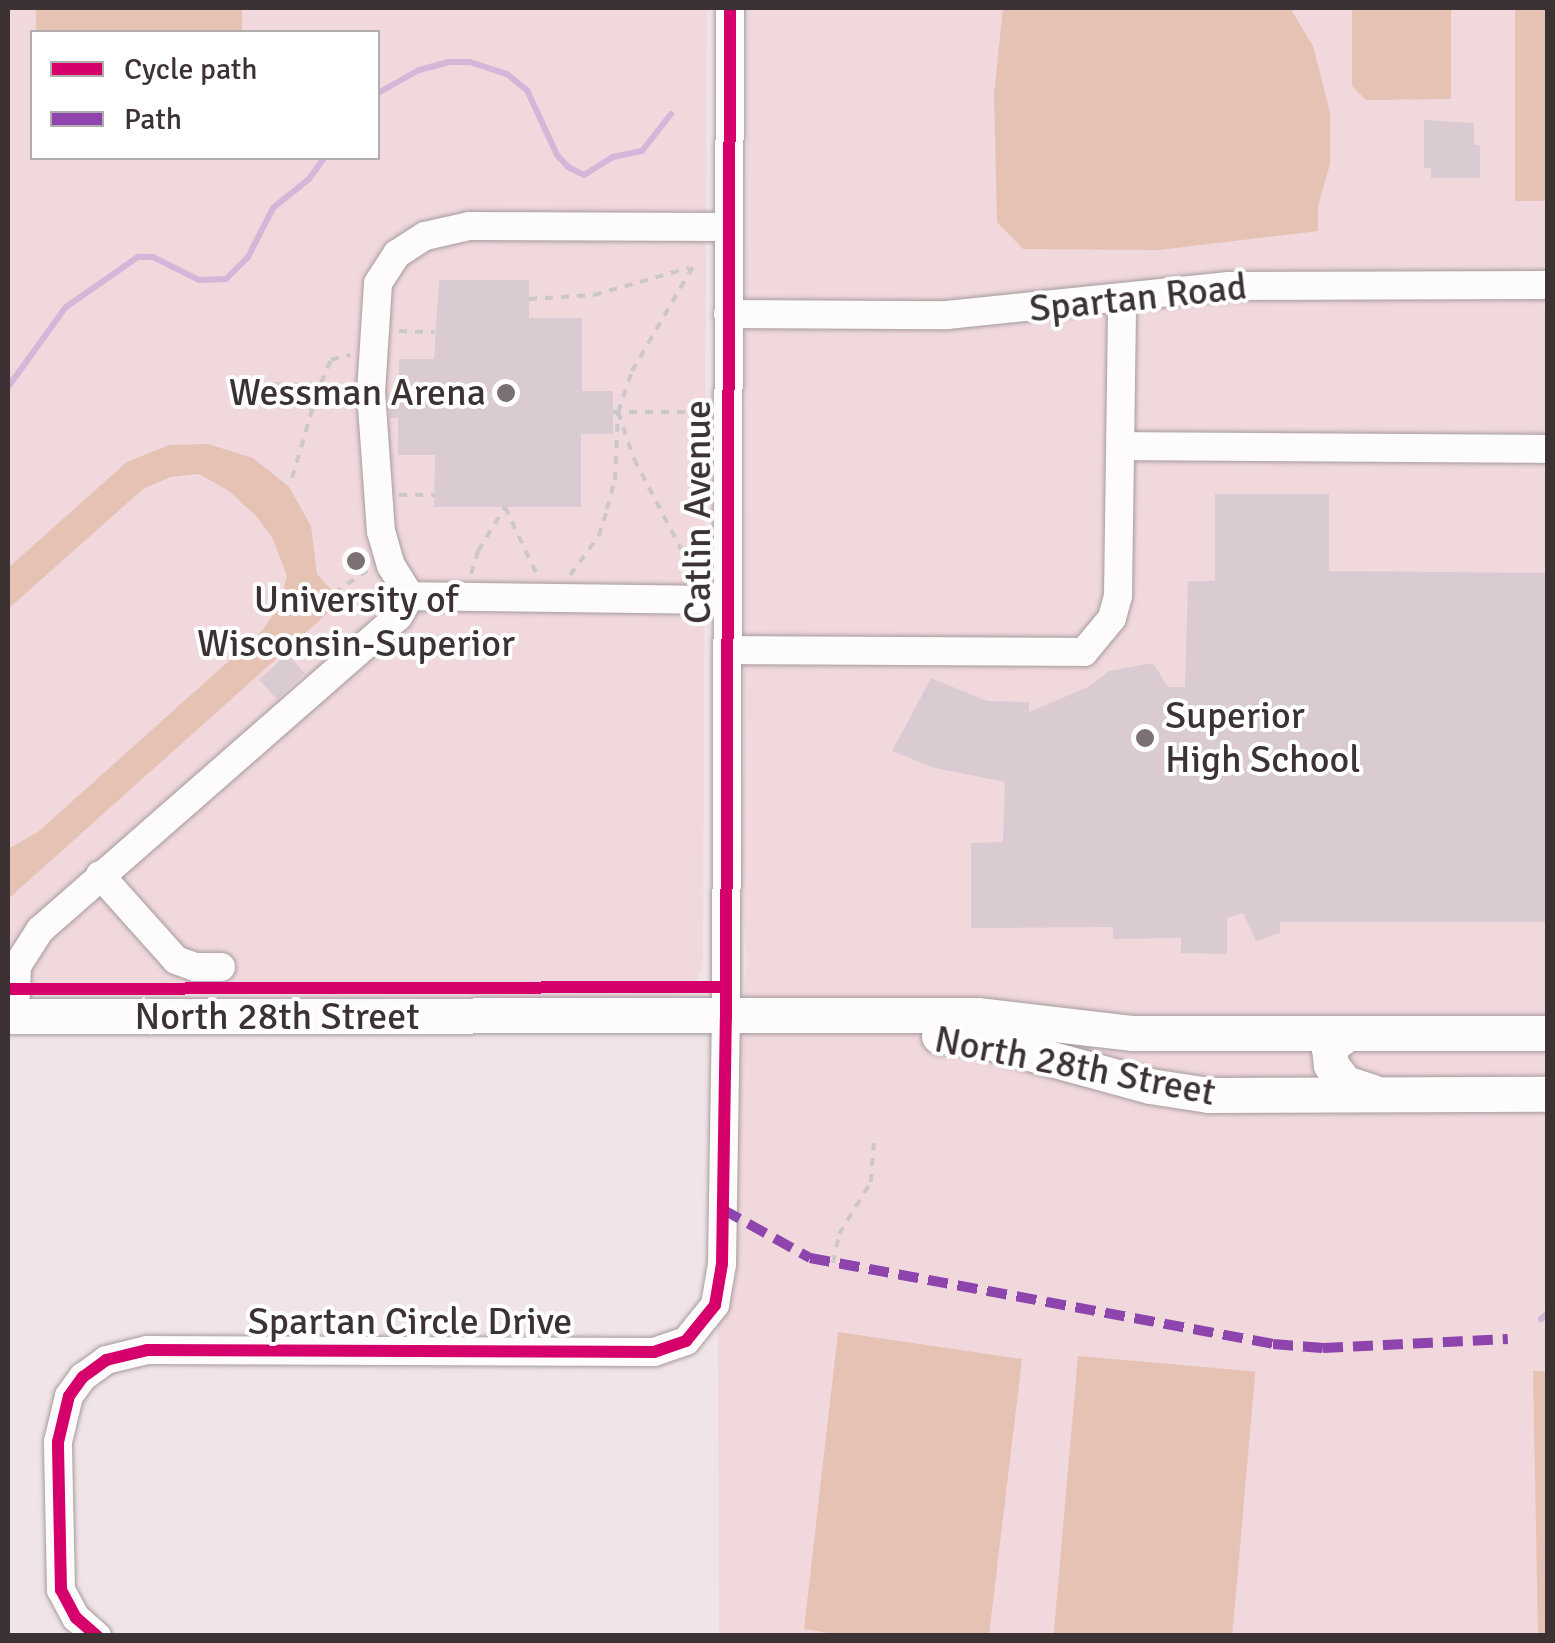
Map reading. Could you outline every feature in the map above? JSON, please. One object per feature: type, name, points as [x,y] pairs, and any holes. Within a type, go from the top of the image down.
[{"type":"main road","name":"North 28th Street","points":[[11,1016],[977,1015],[1133,1033],[1548,1033]]},
{"type":"main road","name":"North 28th Street","points":[[726,1018],[762,1032],[975,1038],[1184,1092],[1270,1097],[1548,1094]]},
{"type":"main road","points":[[1348,1033],[1329,1047],[1335,1074],[1356,1088],[1393,1095]]},
{"type":"street","name":"Catlin Avenue","points":[[726,1018],[730,8]]},
{"type":"street","points":[[410,596],[388,560],[379,494],[371,341],[375,291],[385,268],[407,246],[444,229],[728,227]]},
{"type":"street","name":"Spartan Road","points":[[728,314],[935,315],[1229,286],[1548,285]]},
{"type":"street","points":[[727,650],[1084,652],[1108,623],[1118,596],[1122,299]]},
{"type":"street","points":[[1121,446],[1548,449]]},
{"type":"street","points":[[410,596],[536,598],[652,610],[728,600]]},
{"type":"street","points":[[11,1016],[16,972],[28,946],[100,875],[398,617],[410,596]]},
{"type":"street","points":[[100,875],[176,960],[195,968],[221,968]]},
{"type":"street","name":"Spartan Circle Drive","points":[[97,1636],[76,1618],[61,1590],[58,1442],[69,1396],[83,1376],[106,1360],[147,1350],[637,1354],[664,1351],[696,1332],[714,1305],[721,1280],[726,1018]]},
{"type":"path","points":[[528,300],[594,295],[692,266],[632,371],[616,412],[615,480],[599,536],[570,575]]},
{"type":"path","points":[[321,384],[330,360],[371,341],[435,332]]},
{"type":"path","points":[[292,478],[313,407]]},
{"type":"path","points":[[616,412],[728,412]]},
{"type":"path","points":[[616,412],[634,459],[691,568]]},
{"type":"path","points":[[379,494],[434,494]]},
{"type":"path","points":[[468,598],[478,551],[505,507],[537,575],[536,598]]},
{"type":"path","points":[[334,593],[388,560]]},
{"type":"path","points":[[833,1263],[839,1234],[871,1182],[874,1143]]},
{"type":"shaded area","name":"University of Wisconsin-Superior","points":[[8,8],[707,8],[703,962],[696,983],[686,993],[668,998],[8,994]]},
{"type":"shaded area","points":[[36,8],[242,8],[242,30],[36,30]]},
{"type":"shaded area","name":"Superior High School","points":[[748,8],[1547,8],[1547,1635],[719,1635],[718,1325],[736,1281],[738,1069],[747,959],[743,907]]},
{"type":"shaded area","points":[[1003,8],[1290,8],[1313,46],[1330,112],[1330,164],[1318,206],[1318,231],[1158,250],[1023,249],[997,222],[994,94]]},
{"type":"shaded area","points":[[1352,8],[1451,8],[1451,99],[1366,100],[1352,86]]},
{"type":"shaded area","points":[[1515,8],[1547,8],[1547,201],[1515,201]]},
{"type":"shaded area","points":[[208,444],[253,458],[289,487],[311,526],[317,574],[341,601],[8,899],[8,849],[38,832],[262,631],[279,606],[287,576],[273,539],[257,517],[229,491],[199,474],[170,477],[143,489],[8,609],[8,568],[127,462],[169,445]]},
{"type":"shaded area","points":[[838,1332],[1022,1359],[989,1635],[847,1636],[804,1629]]},
{"type":"shaded area","points":[[1078,1356],[1255,1372],[1232,1636],[1054,1635]]},
{"type":"shaded area","points":[[1533,1371],[1547,1371],[1547,1635],[1538,1635]]},
{"type":"building","points":[[1424,120],[1474,123],[1474,145],[1480,145],[1480,178],[1431,178],[1431,168],[1424,168]]},
{"type":"building","name":"Wessman Arena","points":[[439,280],[529,280],[529,318],[582,318],[582,391],[613,391],[613,434],[581,434],[581,507],[434,507],[435,455],[398,455],[398,418],[390,418],[390,395],[399,395],[399,359],[434,359]]},
{"type":"building","points":[[261,382],[325,383],[325,407],[261,406]]},
{"type":"building","points":[[1215,494],[1329,494],[1329,571],[1548,573],[1546,922],[1280,922],[1280,933],[1256,941],[1243,913],[1227,918],[1227,954],[1181,953],[1181,938],[1113,939],[1113,927],[971,928],[971,843],[1003,842],[1005,782],[935,768],[892,751],[931,678],[987,701],[1029,702],[1029,712],[1088,687],[1109,671],[1153,663],[1168,687],[1185,687],[1188,581],[1215,581]]},
{"type":"building","points":[[287,654],[305,673],[277,699],[259,680]]},
{"type":"waterway","points":[[380,92],[419,70],[448,62],[470,62],[507,74],[527,90],[557,155],[568,167],[584,175],[613,157],[642,151],[671,114]]},
{"type":"waterway","points":[[8,387],[66,307],[138,257],[153,257],[199,280],[226,279],[248,257],[273,208],[309,179],[323,160]]},
{"type":"waterway","points":[[1541,1319],[1548,1313]]},
{"type":"marked path","points":[[722,1209],[810,1258],[1273,1344],[1323,1348],[1508,1339]]},
{"type":"cycle path","points":[[97,1636],[76,1618],[61,1590],[58,1442],[69,1396],[83,1377],[106,1360],[147,1350],[654,1352],[686,1341],[715,1305],[722,1264],[726,1018],[730,8]]},
{"type":"cycle path","points":[[8,989],[726,987]]},
{"type":"place","name":"Wessman Arena","points":[[506,393]]},
{"type":"place","name":"University of Wisconsin-Superior","points":[[356,561]]},
{"type":"place","name":"Superior High School","points":[[1145,738]]}]
